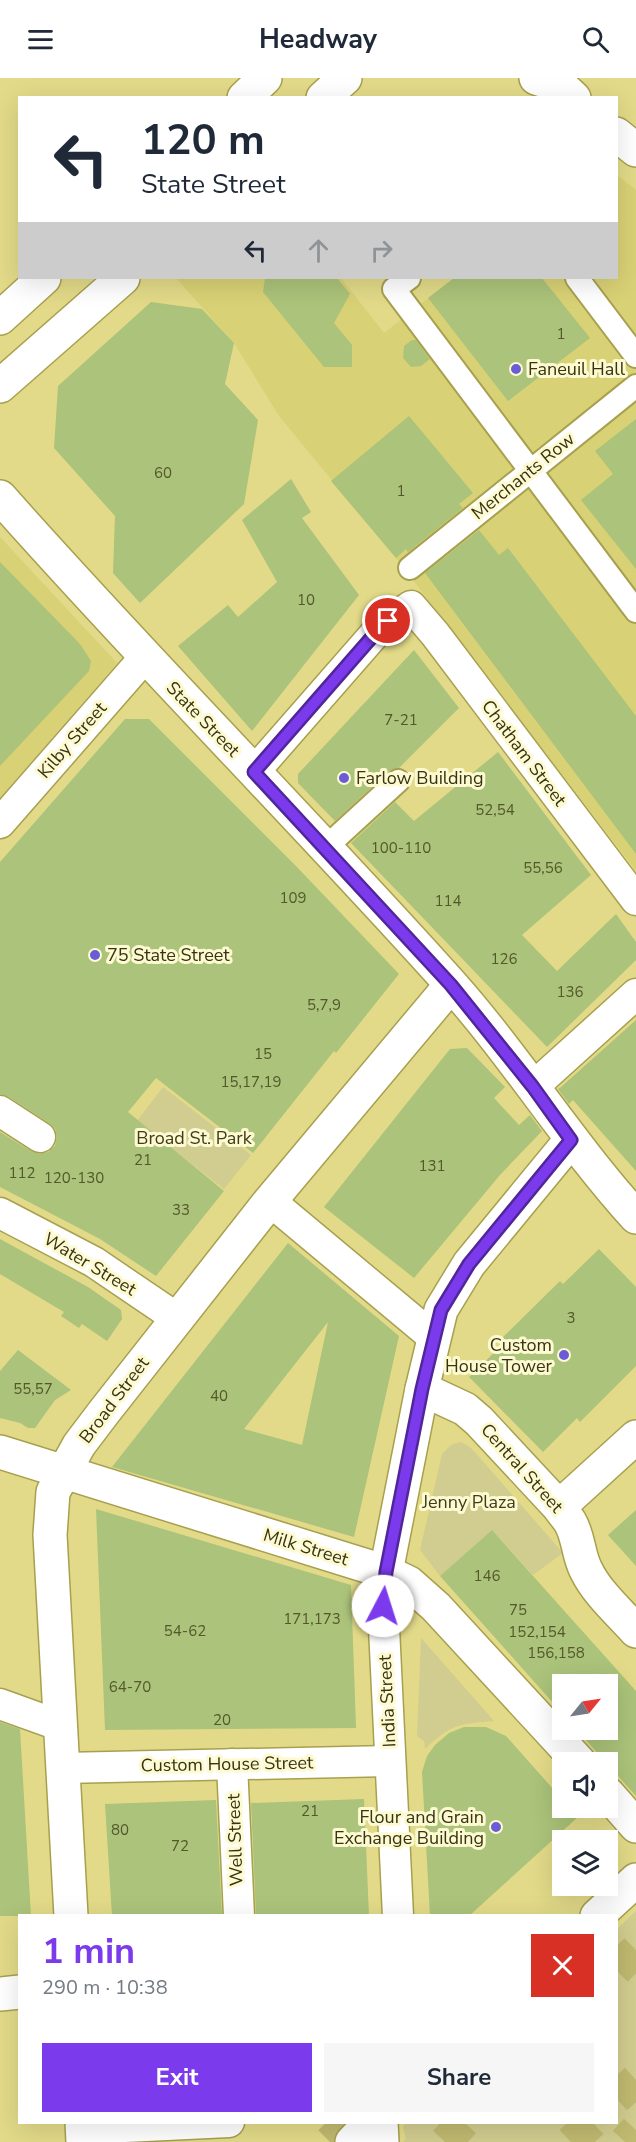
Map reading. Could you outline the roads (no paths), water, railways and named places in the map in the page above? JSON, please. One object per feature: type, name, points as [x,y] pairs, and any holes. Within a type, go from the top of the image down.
[{"type":"main road","points":[[246,96],[265,78]]},
{"type":"main road","points":[[325,96],[345,78]]},
{"type":"main road","points":[[618,136],[636,150]]},
{"type":"main road","points":[[0,318],[43,279]]},
{"type":"main road","points":[[0,386],[122,279]]},
{"type":"main road","name":"State Street","points":[[0,497],[145,657],[451,985],[533,1087],[571,1140],[636,1217]]},
{"type":"main road","name":"Broad Street","points":[[71,1914],[50,1513],[53,1492],[63,1472],[104,1412],[270,1201],[451,985]]},
{"type":"main road","name":"India Street","points":[[386,1572],[422,1389],[441,1310],[469,1264],[571,1140]]},
{"type":"main road","name":"Central Street","points":[[422,1389],[465,1409],[479,1421],[559,1507],[570,1522],[587,1572],[601,1592],[636,1631]]},
{"type":"main road","points":[[559,1507],[636,1437]]},
{"type":"main road","name":"Milk Street","points":[[0,1452],[386,1572],[409,1583],[436,1607],[570,1752]]},
{"type":"main road","points":[[618,1805],[636,1826]]},
{"type":"main road","points":[[599,1914],[636,1880]]},
{"type":"main road","points":[[0,1994],[18,1992]]},
{"type":"main road","points":[[352,2142],[369,2124]]},
{"type":"main road","points":[[381,2124],[382,2142]]},
{"type":"street","points":[[408,279],[394,289],[636,611]]},
{"type":"street","points":[[578,279],[636,356]]},
{"type":"street","name":"Merchants Row","points":[[410,568],[636,386]]},
{"type":"street","name":"Chatham Street","points":[[254,772],[379,629],[411,606],[435,634],[636,900]]},
{"type":"street","name":"Kilby Street","points":[[0,823],[145,657]]},
{"type":"street","points":[[325,848],[398,781]]},
{"type":"street","points":[[533,1087],[636,994]]},
{"type":"street","points":[[0,1111],[40,1137]]},
{"type":"street","points":[[270,1201],[433,1337]]},
{"type":"street","name":"Water Street","points":[[0,1213],[94,1262],[178,1318]]},
{"type":"street","name":"India Street","points":[[386,1572],[384,1628],[398,1914]]},
{"type":"street","points":[[0,1704],[61,1726]]},
{"type":"street","name":"Custom House Street","points":[[63,1768],[390,1761]]},
{"type":"street","name":"Well Street","points":[[232,1764],[239,1914]]},
{"type":"street","points":[[83,2131],[197,2124]]},
{"type":"tunnel","points":[[618,1968],[636,1950]]},
{"type":"tunnel","points":[[618,2096],[636,2080]]},
{"type":"tunnel","points":[[330,2142],[348,2124]]},
{"type":"tunnel","points":[[445,2142],[462,2124]]},
{"type":"tunnel","points":[[571,2142],[590,2124]]},
{"type":"tunnel","points":[[625,2142],[636,2130]]},
{"type":"place","name":"Faneuil Hall","points":[[516,369]]},
{"type":"place","name":"Farlow Building","points":[[344,778]]},
{"type":"place","name":"75 State Street","points":[[95,955]]},
{"type":"place","name":"Custom House Tower","points":[[564,1355]]},
{"type":"place","name":"Flour and Grain Exchange Building","points":[[496,1827]]},
{"type":"park label","name":"Broad St. Park","points":[[194,1138]]},
{"type":"park label","name":"Jenny Plaza","points":[[469,1502]]}]
